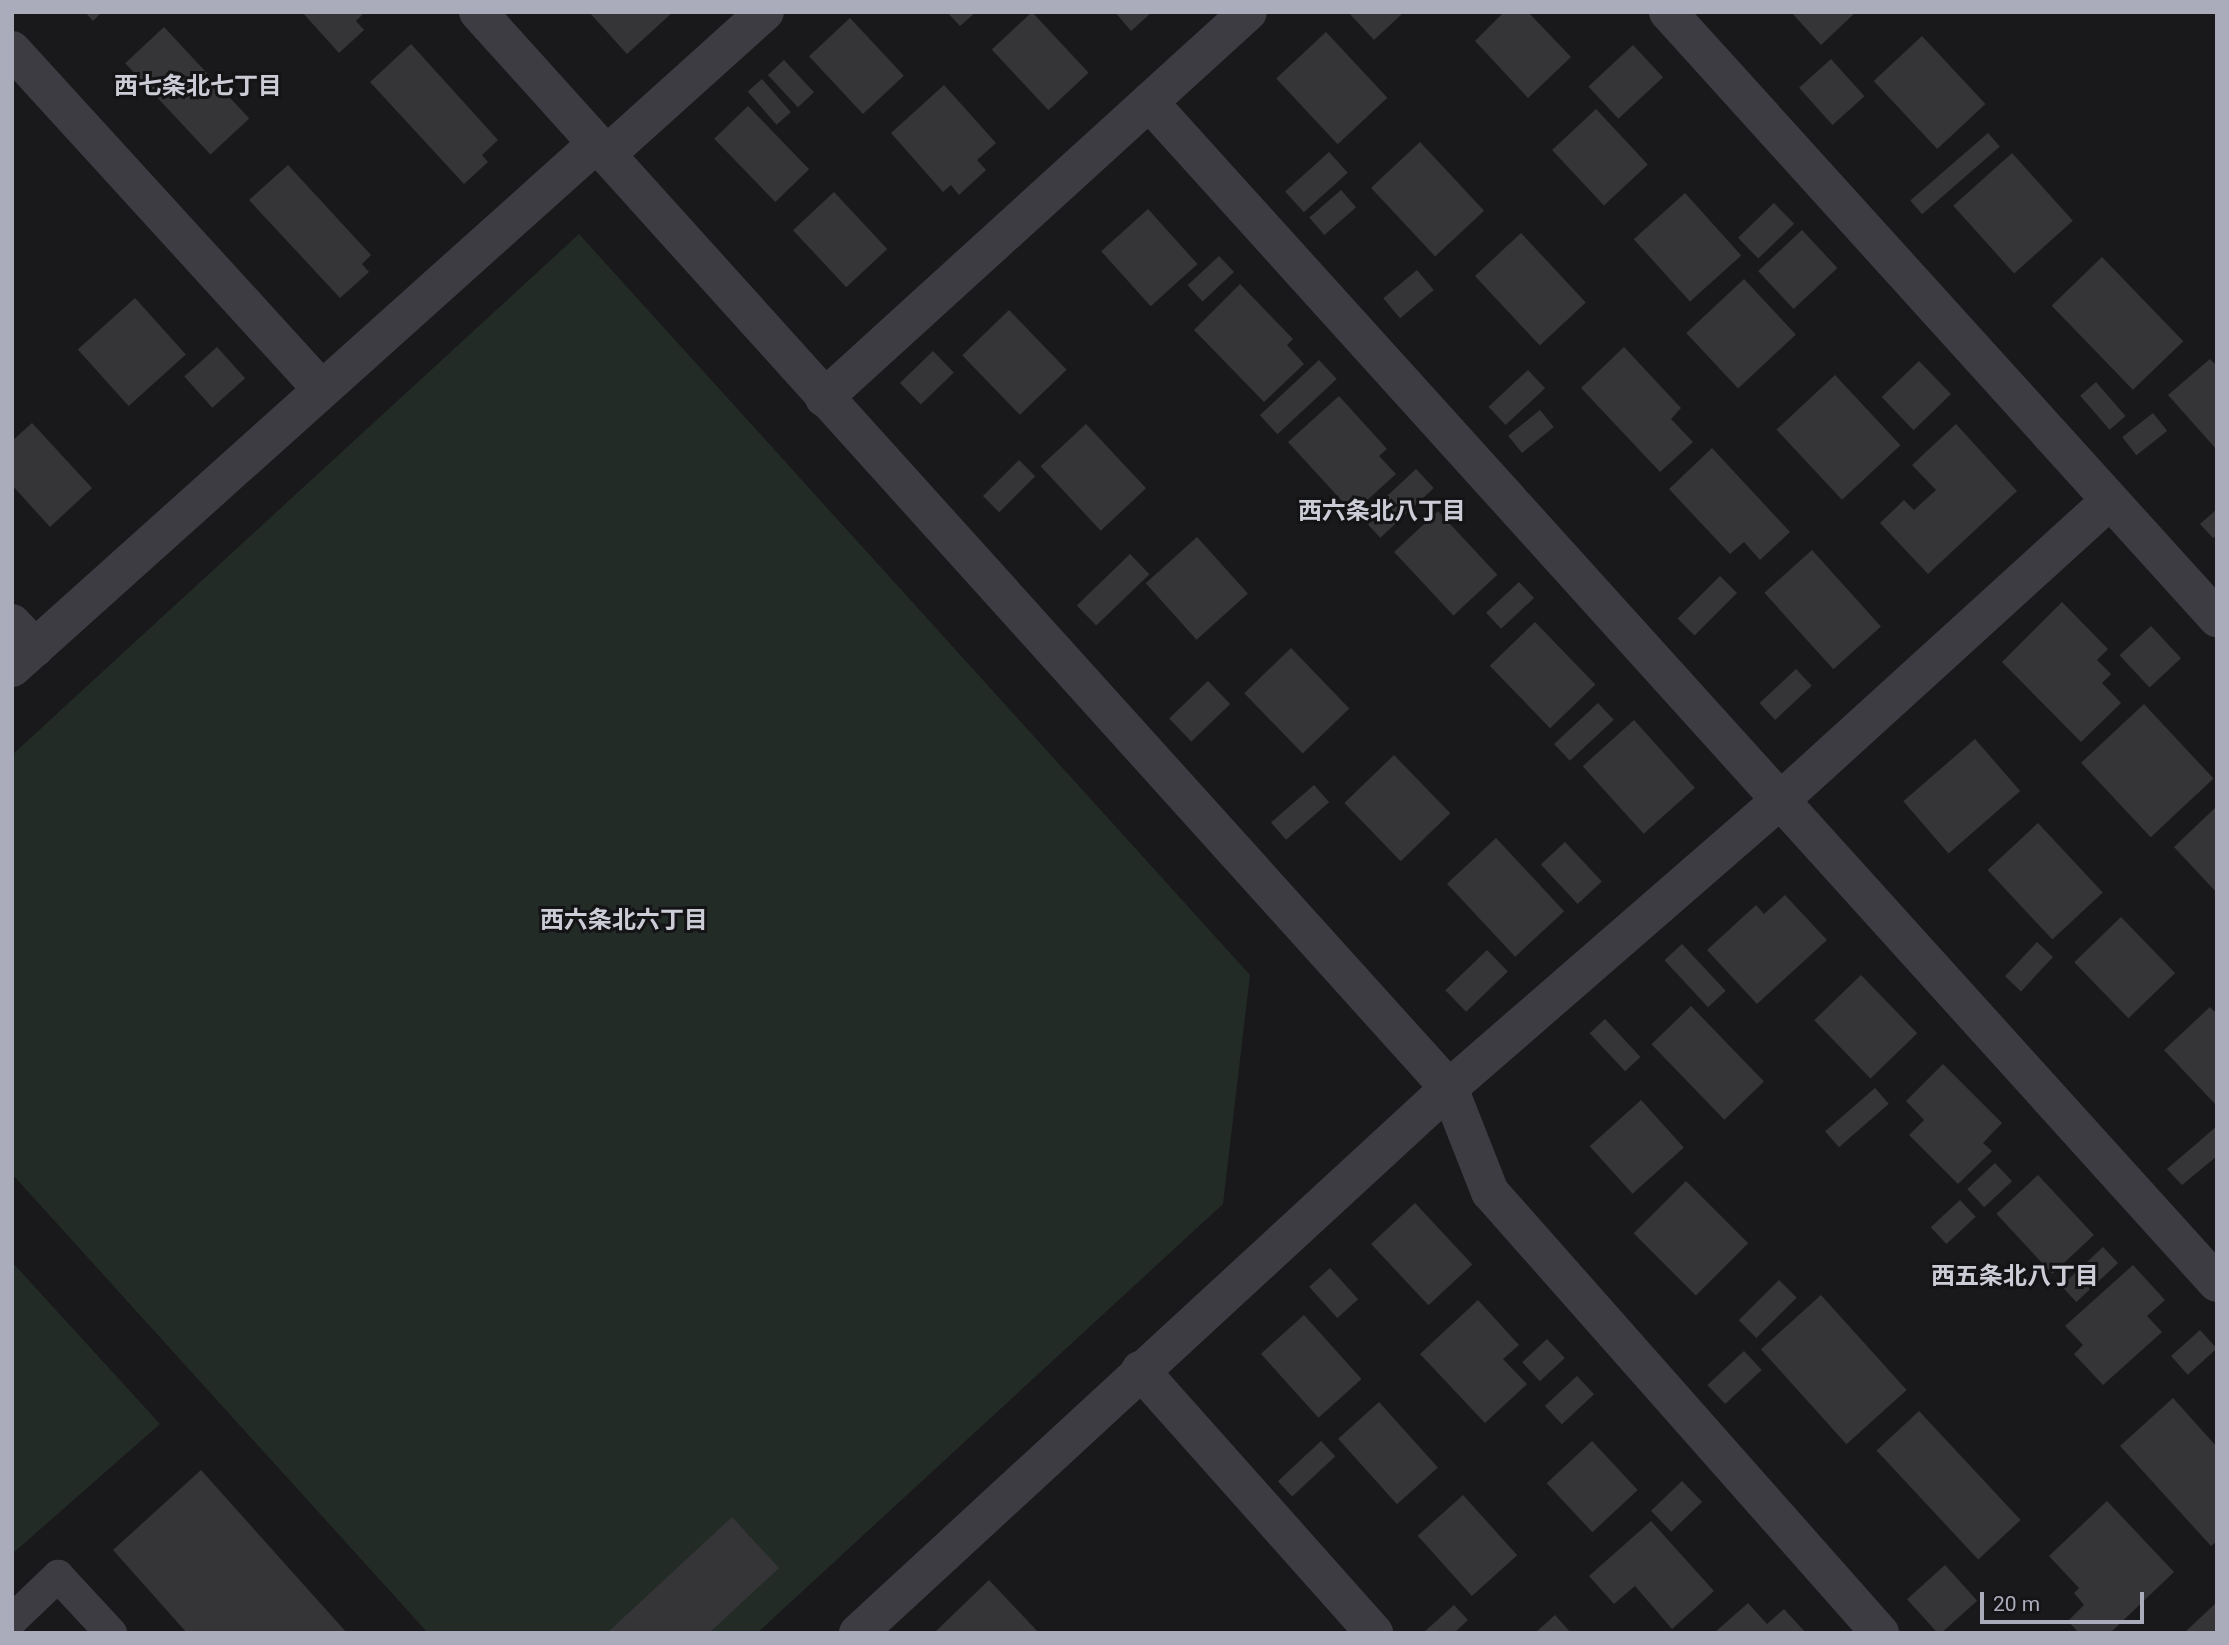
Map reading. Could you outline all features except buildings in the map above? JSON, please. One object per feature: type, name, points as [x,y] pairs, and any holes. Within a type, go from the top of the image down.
[{"type":"street","points":[[478,12],[1449,1088],[1490,1192],[1880,1633]]},
{"type":"street","points":[[20,646],[765,12]]},
{"type":"street","points":[[824,398],[1248,12]]},
{"type":"street","points":[[1668,12],[2217,618]]},
{"type":"street","points":[[12,50],[322,390]]},
{"type":"street","points":[[1149,102],[1783,797],[2217,1283]]},
{"type":"street","points":[[858,1633],[1139,1370],[1449,1088],[1783,797],[2109,500]]},
{"type":"street","points":[[1139,1370],[1374,1633]]},
{"type":"lane","points":[[12,1620],[58,1576],[111,1633]]},
{"type":"shaded area","points":[[579,234],[1250,975],[1223,1204],[757,1633],[428,1633],[12,1174],[12,755]]},
{"type":"shaded area","points":[[12,1262],[160,1424],[12,1554]]},
{"type":"district","name":"西七条北七丁目","points":[[198,87]]},
{"type":"district","name":"西六条北八丁目","points":[[1382,512]]},
{"type":"district","name":"西六条北六丁目","points":[[624,921]]},
{"type":"district","name":"西五条北八丁目","points":[[2015,1277]]}]
